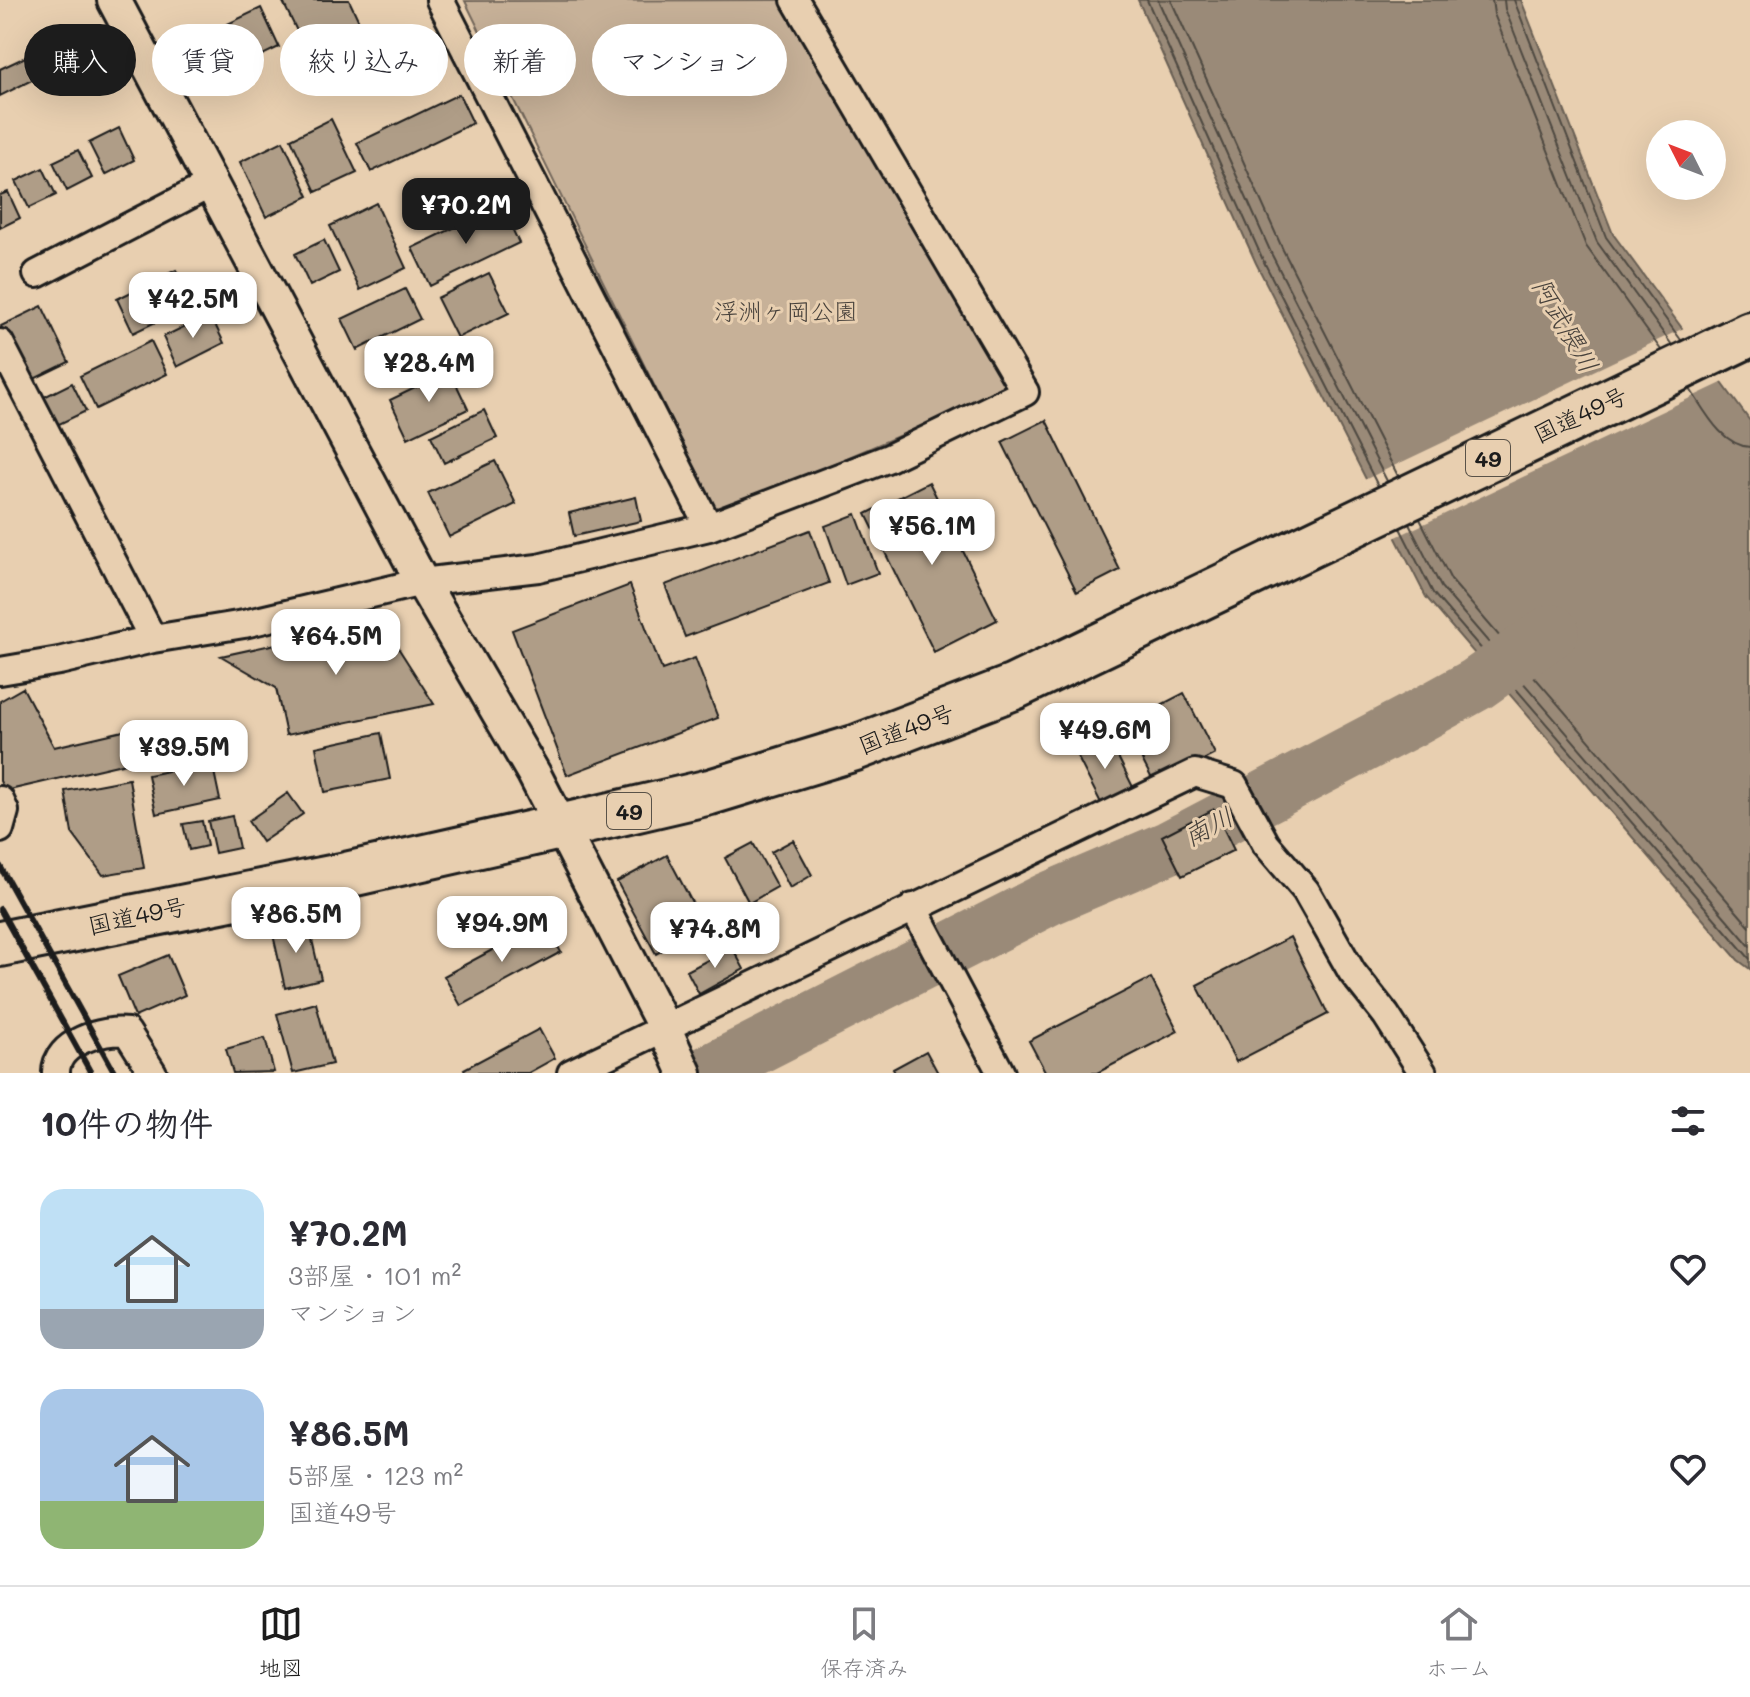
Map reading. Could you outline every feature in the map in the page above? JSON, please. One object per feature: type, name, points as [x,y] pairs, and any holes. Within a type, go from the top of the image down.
[{"type":"highway","name":"国道49号","points":[[0,944],[346,875],[560,827],[710,792],[855,748],[1014,687],[1750,334]]},
{"type":"street","points":[[114,0],[422,582],[534,774],[685,1073]]},
{"type":"street","points":[[440,0],[709,527]]},
{"type":"street","points":[[0,671],[153,639],[244,624],[422,582],[538,568],[709,527],[889,458],[1025,392],[795,0]]},
{"type":"street","points":[[37,274],[211,184]]},
{"type":"street","points":[[0,343],[153,639]]},
{"type":"street","points":[[571,1073],[667,1033],[918,916],[1195,773],[1234,785],[1266,844],[1306,891],[1352,972],[1386,1015],[1423,1073]]},
{"type":"street","points":[[0,800],[5,811],[0,829]]},
{"type":"street","points":[[918,916],[1001,1073]]},
{"type":"street","points":[[56,1073],[56,1064],[64,1052],[77,1043],[110,1030],[127,1032],[153,1073]]},
{"type":"green space","name":"浮洲ヶ岡公園","points":[[781,0],[1009,389],[717,513],[512,96],[576,96],[576,24],[476,24],[465,1]]},
{"type":"water","name":"阿武隈川","points":[[1138,0],[1521,0],[1613,234],[1750,421],[1750,969],[1738,960],[1426,597],[1256,263]]},
{"type":"pier","points":[[1686,327],[1726,381],[1392,539],[1362,481]]},
{"type":"building","points":[[282,0],[349,0],[360,24],[294,24]]},
{"type":"building","points":[[261,8],[279,47],[264,54],[264,24],[228,24]]},
{"type":"building","points":[[24,58],[24,84],[0,96],[0,69]]},
{"type":"building","points":[[459,94],[473,123],[371,172],[357,143]]},
{"type":"building","points":[[331,119],[357,173],[316,192],[291,139]]},
{"type":"building","points":[[119,128],[134,160],[105,175],[89,143]]},
{"type":"building","points":[[283,141],[309,196],[266,217],[240,162]]},
{"type":"building","points":[[78,150],[92,178],[67,191],[53,162]]},
{"type":"building","points":[[43,168],[56,195],[29,208],[16,181]]},
{"type":"building","points":[[8,192],[20,218],[0,228],[0,195]]},
{"type":"building","points":[[376,203],[406,268],[360,290],[330,226]]},
{"type":"building","points":[[501,205],[519,243],[430,286],[412,248]]},
{"type":"building","points":[[324,240],[339,272],[310,286],[295,254]]},
{"type":"building","points":[[176,270],[193,304],[133,333],[117,299]]},
{"type":"building","points":[[489,273],[509,313],[457,338],[437,298]]},
{"type":"building","points":[[405,289],[420,319],[357,350],[342,319]]},
{"type":"building","points":[[42,306],[69,362],[28,382],[1,326]]},
{"type":"building","points":[[210,314],[224,343],[177,367],[163,337]]},
{"type":"building","points":[[151,341],[167,374],[96,409],[80,376]]},
{"type":"building","points":[[450,371],[468,409],[408,438],[390,400]]},
{"type":"building","points":[[72,383],[86,411],[53,427],[40,399]]},
{"type":"building","points":[[484,410],[497,438],[444,463],[431,436]]},
{"type":"building","points":[[1046,420],[1120,570],[1077,592],[1002,442]]},
{"type":"building","points":[[495,461],[516,504],[449,537],[428,493]]},
{"type":"building","points":[[929,482],[997,620],[934,652],[866,514]]},
{"type":"building","points":[[636,497],[641,521],[574,536],[569,513]]},
{"type":"building","points":[[856,514],[878,573],[846,585],[825,526]]},
{"type":"building","points":[[810,530],[829,583],[685,637],[665,585]]},
{"type":"building","points":[[630,585],[662,670],[695,658],[718,718],[567,775],[512,630]]},
{"type":"building","points":[[381,621],[434,704],[286,735],[276,688],[221,656]]},
{"type":"building","points":[[23,688],[54,747],[145,726],[152,757],[5,791],[0,781],[0,701]]},
{"type":"building","points":[[1184,693],[1215,754],[1155,785],[1124,724]]},
{"type":"building","points":[[381,733],[390,779],[325,792],[316,747]]},
{"type":"building","points":[[1106,733],[1136,793],[1104,809],[1074,750]]},
{"type":"building","points":[[212,762],[220,800],[156,814],[148,775]]},
{"type":"building","points":[[129,779],[144,868],[103,875],[72,833],[65,791]]},
{"type":"building","points":[[288,793],[303,814],[262,842],[248,821]]},
{"type":"building","points":[[1214,809],[1234,850],[1182,876],[1162,836]]},
{"type":"building","points":[[232,816],[239,848],[215,853],[208,821]]},
{"type":"building","points":[[202,821],[207,846],[189,850],[183,824]]},
{"type":"building","points":[[793,840],[812,875],[790,888],[771,852]]},
{"type":"building","points":[[753,843],[777,887],[749,903],[725,858]]},
{"type":"building","points":[[667,855],[705,927],[656,954],[617,882]]},
{"type":"building","points":[[308,922],[321,979],[285,988],[272,930]]},
{"type":"building","points":[[544,922],[561,952],[461,1006],[444,976]]},
{"type":"building","points":[[1290,937],[1328,1014],[1236,1062],[1197,985]]},
{"type":"building","points":[[732,947],[744,969],[699,994],[687,971]]},
{"type":"building","points":[[168,955],[185,995],[135,1017],[118,976]]},
{"type":"building","points":[[1151,978],[1178,1031],[1097,1073],[1046,1073],[1029,1041]]},
{"type":"building","points":[[316,1003],[332,1064],[293,1073],[277,1014]]},
{"type":"building","points":[[539,1029],[555,1058],[528,1073],[466,1073],[464,1069]]},
{"type":"building","points":[[265,1038],[274,1072],[233,1073],[226,1049]]},
{"type":"building","points":[[926,1051],[938,1073],[895,1073],[893,1069]]},
{"type":"waterway","name":"南川","points":[[706,1073],[1048,899],[1170,847],[1477,684],[1552,631]]},
{"type":"railway","points":[[0,866],[115,1073]]},
{"type":"railway","points":[[0,909],[91,1073]]}]
